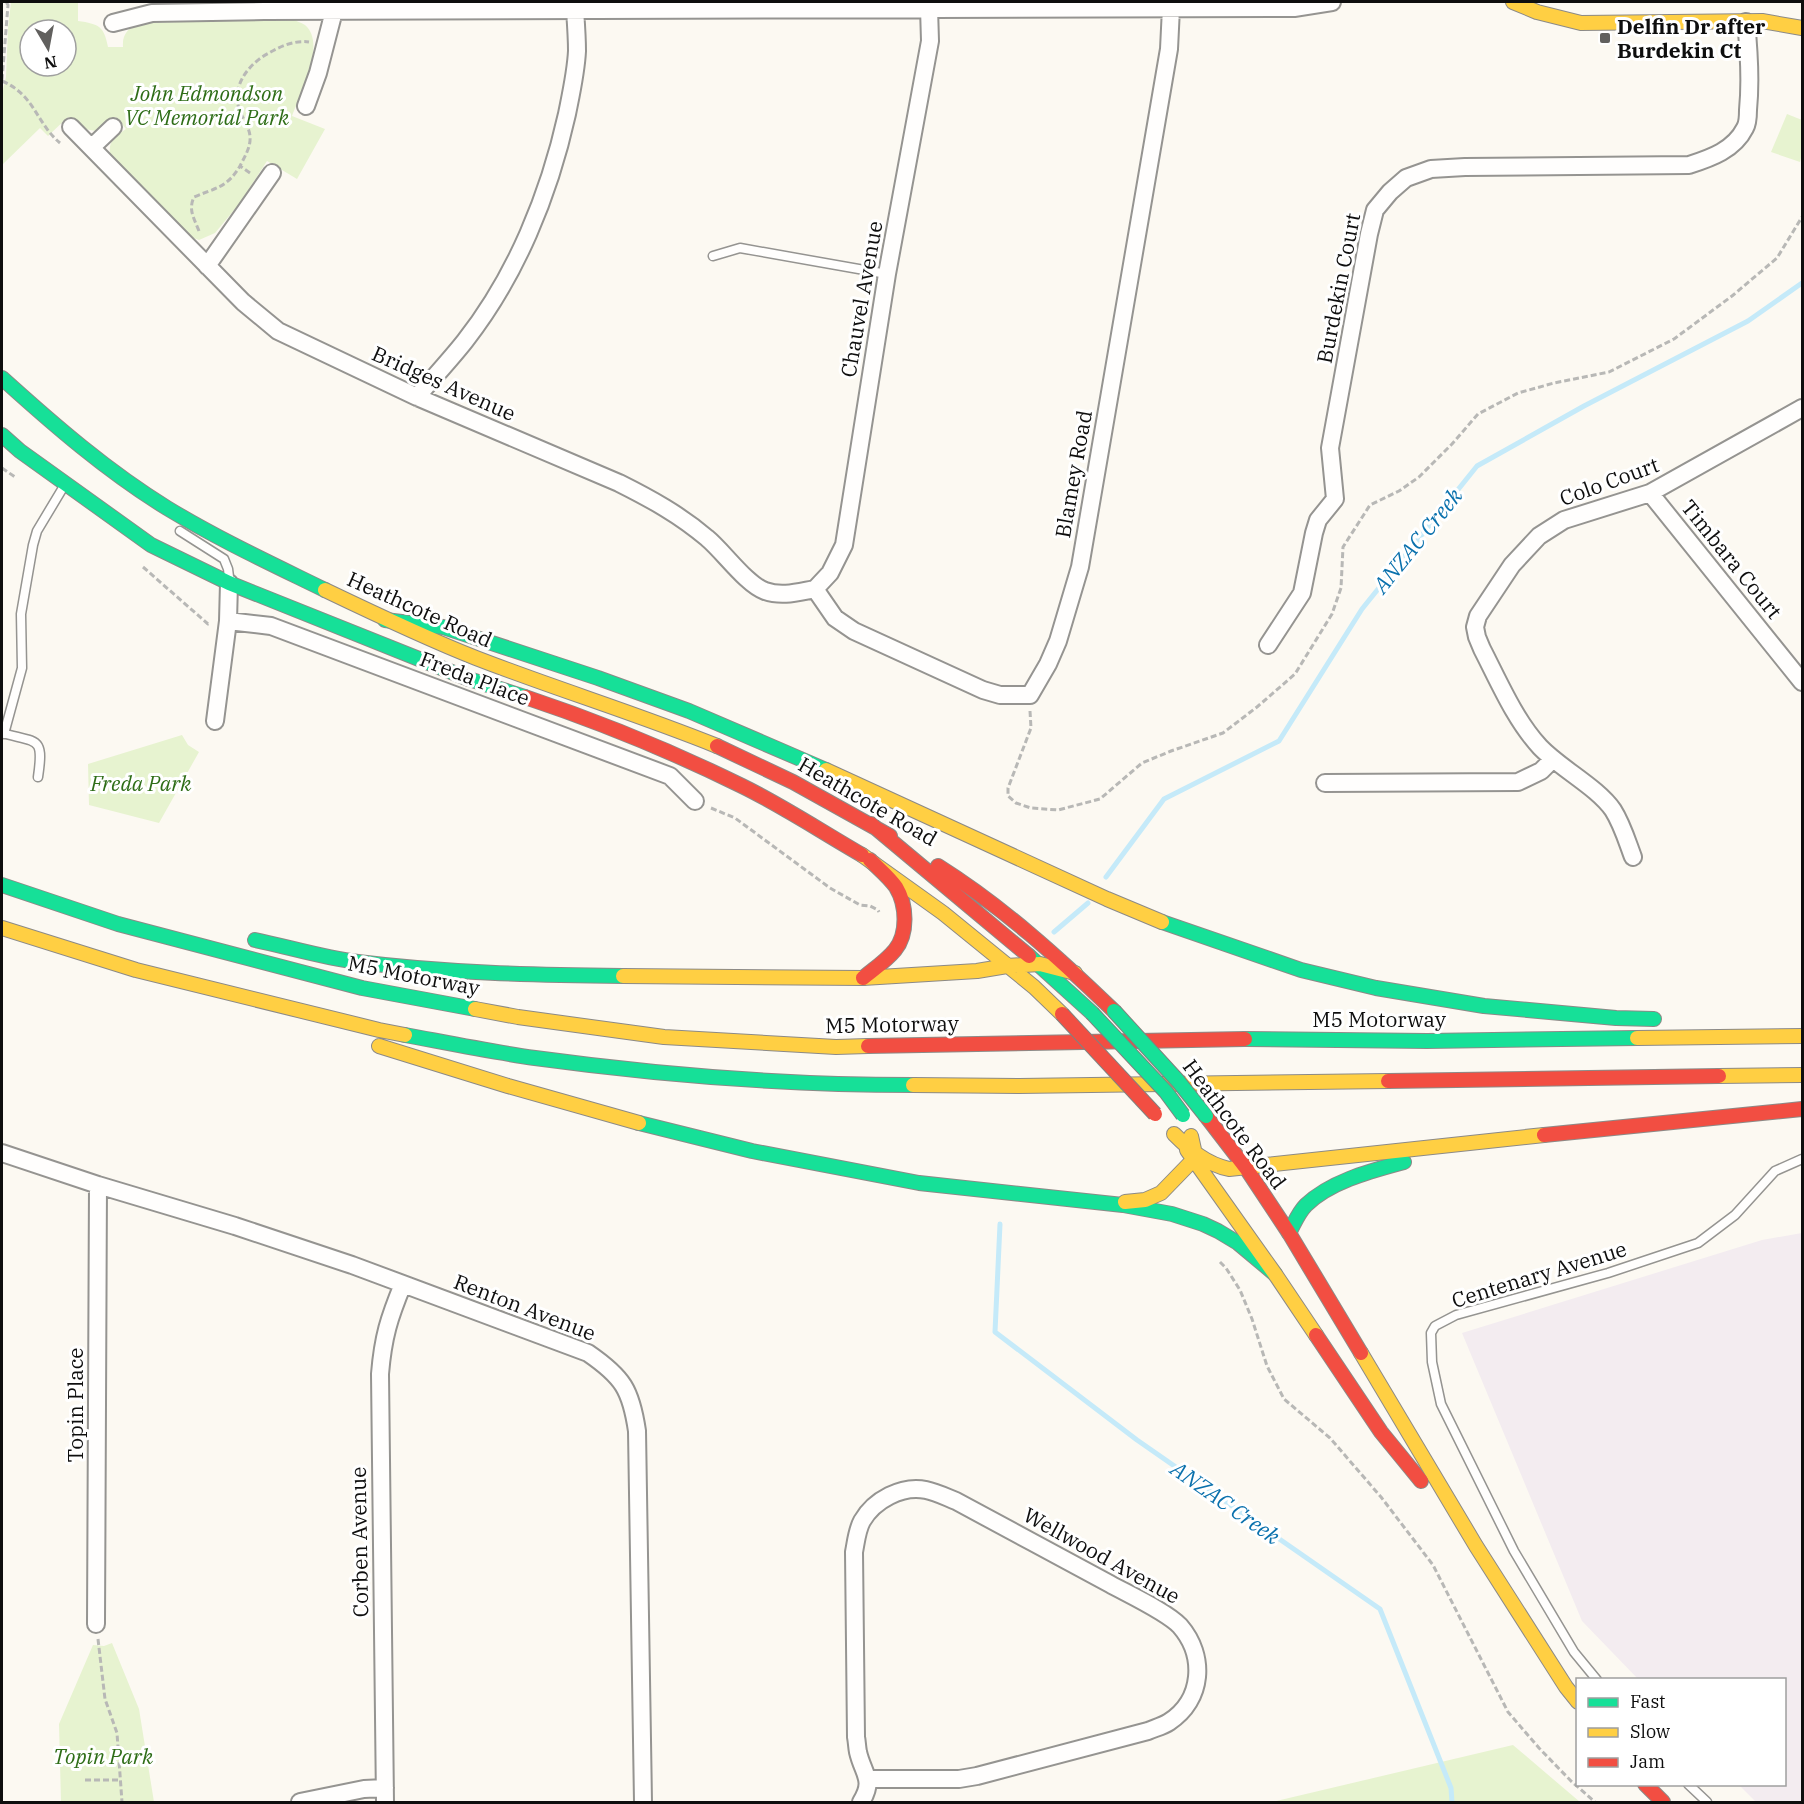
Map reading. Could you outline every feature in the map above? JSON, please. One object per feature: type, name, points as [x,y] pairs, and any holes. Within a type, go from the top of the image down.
[{"type":"main road","points":[[1513,2],[1552,17],[1581,23],[1746,22],[1778,23],[1803,28]]},
{"type":"main road","name":"Heathcote Road","points":[[2,378],[64,434],[146,495],[225,542],[385,620],[473,657],[693,736],[761,766],[822,796],[871,824],[989,900],[1075,973],[1114,1011],[1178,1081],[1246,1168],[1289,1233],[1476,1546],[1576,1700]]},
{"type":"main road","name":"Heathcote Road","points":[[2,435],[20,451],[151,545],[229,583],[469,679],[576,714],[639,738],[744,787],[870,861],[943,913],[1062,1014],[1194,1156],[1381,1432],[1476,1546]]},
{"type":"main road","points":[[385,620],[443,627],[587,674],[688,711],[795,756],[1107,899],[1162,922],[1301,970],[1376,988],[1484,1006],[1616,1018],[1663,1019]]},
{"type":"main road","points":[[871,824],[1014,943],[1092,1013],[1166,1092],[1183,1115],[1190,1132],[1194,1156]]},
{"type":"main road","points":[[863,978],[891,955],[903,934],[904,915],[901,895],[892,882],[870,861]]},
{"type":"main road","name":"M5 Motorway","points":[[2,885],[118,924],[362,988],[518,1017],[664,1037],[836,1047],[1223,1039],[1427,1041],[1803,1036]]},
{"type":"main road","points":[[2,928],[508,1086],[643,1124],[752,1151],[919,1183],[1139,1206],[1196,1221],[1231,1239],[1275,1274]]},
{"type":"main road","points":[[240,936],[356,962],[452,971],[545,975],[863,978],[977,971],[1038,964],[1075,973]]},
{"type":"main road","points":[[136,970],[390,1032],[534,1058],[712,1077],[854,1085],[1019,1086],[1803,1075]]},
{"type":"main road","points":[[1756,1023],[1803,1025]]},
{"type":"main road","points":[[1194,1156],[1216,1167],[1246,1168],[1603,1128],[1803,1109]]},
{"type":"main road","points":[[1289,1233],[1305,1205],[1318,1196],[1378,1170],[1462,1145]]},
{"type":"main road","points":[[1107,1204],[1145,1200],[1161,1193],[1194,1156]]},
{"type":"main road","points":[[1646,1786],[1663,1803]]},
{"type":"street","points":[[112,23],[152,13],[575,10],[794,5],[929,8],[1294,8],[1332,2]]},
{"type":"street","name":"Chauvel Avenue","points":[[815,588],[830,573],[844,545],[887,274],[930,41],[929,8]]},
{"type":"street","name":"Blamey Road","points":[[1029,695],[1048,664],[1058,641],[1080,567],[1169,49],[1171,8]]},
{"type":"street","points":[[417,397],[465,340],[495,296],[519,255],[540,205],[552,170],[572,92],[577,52],[575,10]]},
{"type":"street","points":[[306,106],[318,73],[334,11]]},
{"type":"street","name":"Burdekin Court","points":[[1268,645],[1302,593],[1318,520],[1335,499],[1330,448],[1375,210],[1406,178],[1431,169],[1465,166],[1689,165],[1713,157],[1732,145],[1746,127],[1750,63],[1746,22]]},
{"type":"street","name":"Bridges Avenue","points":[[71,127],[243,303],[278,331],[417,397],[648,497],[679,516],[708,539],[747,578],[763,590],[781,595],[815,588]]},
{"type":"street","points":[[92,147],[113,127]]},
{"type":"street","points":[[207,266],[268,178]]},
{"type":"street","name":"Colo Court","points":[[1633,857],[1613,810],[1596,792],[1541,748],[1524,727],[1477,637],[1475,627],[1478,616],[1512,565],[1539,536],[1564,520],[1650,493],[1803,408]]},
{"type":"street","name":"Timbara Court","points":[[1650,493],[1803,682]]},
{"type":"street","points":[[215,721],[228,621],[229,583]]},
{"type":"street","points":[[815,588],[835,618],[854,631],[982,690],[1000,695],[1029,695]]},
{"type":"street","name":"Freda Place","points":[[228,621],[271,626],[670,776],[695,801]]},
{"type":"street","points":[[1325,783],[1518,782],[1541,771],[1553,759]]},
{"type":"street","name":"Renton Avenue","points":[[2,1153],[98,1185],[235,1226],[403,1284],[588,1353],[609,1368],[626,1389],[633,1406],[637,1431],[643,1803]]},
{"type":"street","name":"Topin Place","points":[[96,1624],[98,1185]]},
{"type":"street","name":"Corben Avenue","points":[[385,1795],[380,1374],[382,1345],[389,1317],[403,1284]]},
{"type":"street","name":"Wellwood Avenue","points":[[924,1489],[956,1501],[1148,1604],[1178,1624],[1190,1640],[1196,1654],[1197,1676],[1194,1692],[1183,1709],[1169,1722],[1148,1731],[977,1776],[959,1779],[868,1779],[858,1753],[856,1737],[854,1552],[861,1523],[868,1512],[891,1495],[905,1490],[924,1489]]},
{"type":"street","points":[[861,1803],[867,1793],[868,1779]]},
{"type":"street","points":[[300,1803],[364,1789],[385,1795]]},
{"type":"lane","points":[[713,256],[740,248],[887,274]]},
{"type":"lane","points":[[92,455],[129,495]]},
{"type":"lane","points":[[38,777],[41,754],[37,743],[3,734],[22,668],[21,614],[33,545],[37,531],[66,483]]},
{"type":"lane","points":[[173,526],[224,559],[228,569],[229,583]]},
{"type":"lane","name":"Centenary Avenue","points":[[1595,1678],[1574,1652],[1514,1551],[1441,1404],[1431,1362],[1431,1333],[1435,1326],[1456,1315],[1597,1276],[1698,1243],[1735,1215],[1775,1171],[1803,1159]]},
{"type":"lane","points":[[1689,1786],[1707,1803]]},
{"type":"path","points":[[6,2],[8,5],[2,82],[25,95],[54,138],[63,145]]},
{"type":"path","points":[[193,252],[199,244],[200,237],[191,214],[190,205],[194,197],[222,186],[234,177],[249,148],[248,128],[238,107],[239,89],[244,76],[259,58],[284,45],[302,41],[326,45]]},
{"type":"path","points":[[240,166],[268,178]]},
{"type":"path","points":[[1029,695],[1030,728],[1008,788],[1008,796],[1016,803],[1030,808],[1058,810],[1100,799],[1142,763],[1222,733],[1295,674],[1332,614],[1341,588],[1343,547],[1371,505],[1399,491],[1419,477],[1478,414],[1518,393],[1609,372],[1674,339],[1732,296],[1777,258],[1803,217]]},
{"type":"path","points":[[695,801],[735,818],[830,888],[860,904],[878,910],[881,916]]},
{"type":"path","points":[[1218,1260],[1240,1290],[1267,1366],[1284,1400],[1330,1438],[1381,1497],[1433,1565],[1508,1712],[1576,1786]]},
{"type":"path","points":[[96,1624],[105,1699],[117,1733],[122,1803]]},
{"type":"path","points":[[85,1780],[121,1780]]},
{"type":"path","points":[[1576,1786],[1595,1803]]},
{"type":"shaded area","points":[[1802,1233],[1802,1802],[1756,1802],[1740,1786],[1786,1786],[1786,1678],[1637,1678],[1582,1621],[1462,1333],[1762,1240]]},
{"type":"green space","name":"John Edmondson VC Memorial Park","points":[[11,2],[78,2],[78,18],[18,18],[18,78],[78,78],[78,21],[99,27],[105,34],[108,47],[123,47],[127,32],[140,23],[292,19],[305,25],[311,33],[313,56],[292,116],[325,129],[297,179],[267,161],[240,203],[215,233],[199,240],[185,235],[111,159],[112,141],[126,129],[116,117],[96,131],[79,128],[68,117],[48,136],[40,128],[2,165],[2,93],[6,77]]},
{"type":"green space","points":[[1787,114],[1802,120],[1800,162],[1771,152]]},
{"type":"green space","name":"Freda Park","points":[[182,735],[188,745],[199,752],[159,823],[89,805],[88,764]]},
{"type":"green space","name":"Topin Park","points":[[112,1643],[139,1709],[154,1802],[61,1802],[59,1724],[93,1645],[104,1646]]},
{"type":"green space","points":[[1513,1745],[1580,1802],[1272,1802]]},
{"type":"waterway","name":"ANZAC Creek","points":[[1106,877],[1164,799],[1279,741],[1362,609],[1477,466],[1584,406],[1748,321],[1802,283]]},
{"type":"waterway","name":"ANZAC Creek","points":[[1054,932],[1088,903]]},
{"type":"waterway","name":"ANZAC Creek","points":[[1000,1224],[995,1332],[1137,1440],[1380,1609],[1451,1788],[1452,1802]]},
{"type":"traffic: fast","points":[[2,378],[82,447],[145,494],[245,551],[325,590]]},
{"type":"traffic: fast","points":[[2,435],[20,451],[151,545],[229,583],[469,679],[525,697]]},
{"type":"traffic: fast","points":[[385,620],[443,627],[598,678],[689,711],[826,770]]},
{"type":"traffic: fast","points":[[2,885],[118,924],[362,988],[475,1009]]},
{"type":"traffic: fast","points":[[1162,922],[1301,970],[1376,988],[1484,1006],[1616,1018],[1654,1019]]},
{"type":"traffic: fast","points":[[255,940],[332,958],[391,966],[491,973],[623,976]]},
{"type":"traffic: fast","points":[[1029,956],[1092,1013]]},
{"type":"traffic: fast","points":[[1114,1011],[1178,1081],[1206,1116]]},
{"type":"traffic: fast","points":[[1092,1013],[1166,1092],[1183,1115]]},
{"type":"traffic: fast","points":[[405,1035],[519,1056],[629,1069],[771,1081],[913,1085]]},
{"type":"traffic: fast","points":[[1245,1039],[1427,1041],[1637,1038]]},
{"type":"traffic: fast","points":[[639,1123],[752,1151],[919,1183],[1123,1205],[1172,1214],[1218,1231],[1238,1243],[1275,1274]]},
{"type":"traffic: fast","points":[[1289,1233],[1303,1208],[1327,1189],[1352,1178],[1404,1162]]},
{"type":"traffic: slow","points":[[1513,2],[1537,12],[1581,23],[1762,21],[1802,28]]},
{"type":"traffic: slow","points":[[325,590],[476,658],[717,746]]},
{"type":"traffic: slow","points":[[826,770],[1162,922]]},
{"type":"traffic: slow","points":[[862,855],[943,913],[1034,987],[1062,1014]]},
{"type":"traffic: slow","points":[[2,928],[136,970],[405,1035]]},
{"type":"traffic: slow","points":[[623,976],[863,978],[977,971],[1040,964],[1075,973]]},
{"type":"traffic: slow","points":[[475,1009],[664,1037],[836,1047],[868,1046]]},
{"type":"traffic: slow","points":[[1637,1038],[1802,1036]]},
{"type":"traffic: slow","points":[[379,1046],[639,1123]]},
{"type":"traffic: slow","points":[[1719,1076],[1802,1075]]},
{"type":"traffic: slow","points":[[913,1085],[1019,1086],[1388,1081]]},
{"type":"traffic: slow","points":[[1174,1134],[1199,1156],[1229,1169],[1544,1135]]},
{"type":"traffic: slow","points":[[1125,1202],[1145,1200],[1161,1193],[1194,1159],[1191,1136]]},
{"type":"traffic: slow","points":[[1187,1150],[1316,1335]]},
{"type":"traffic: slow","points":[[1361,1353],[1476,1546],[1576,1700]]},
{"type":"traffic: jam","points":[[525,697],[635,738],[715,773],[772,802],[862,855]]},
{"type":"traffic: jam","points":[[717,746],[793,782],[890,836]]},
{"type":"traffic: jam","points":[[871,824],[1029,956]]},
{"type":"traffic: jam","points":[[863,978],[895,950],[904,928],[904,911],[900,894],[887,876],[870,860]]},
{"type":"traffic: jam","points":[[938,866],[985,898],[1030,934],[1114,1011]]},
{"type":"traffic: jam","points":[[1062,1014],[1155,1114]]},
{"type":"traffic: jam","points":[[868,1046],[1245,1039]]},
{"type":"traffic: jam","points":[[1388,1081],[1719,1076]]},
{"type":"traffic: jam","points":[[1544,1135],[1802,1109]]},
{"type":"traffic: jam","points":[[1206,1116],[1246,1168],[1289,1233],[1361,1353]]},
{"type":"traffic: jam","points":[[1316,1335],[1381,1432],[1421,1481]]},
{"type":"traffic: jam","points":[[1647,1786],[1663,1802]]},
{"type":"place","name":"Delfin Dr after Burdekin Ct","points":[[1605,38]]}]
